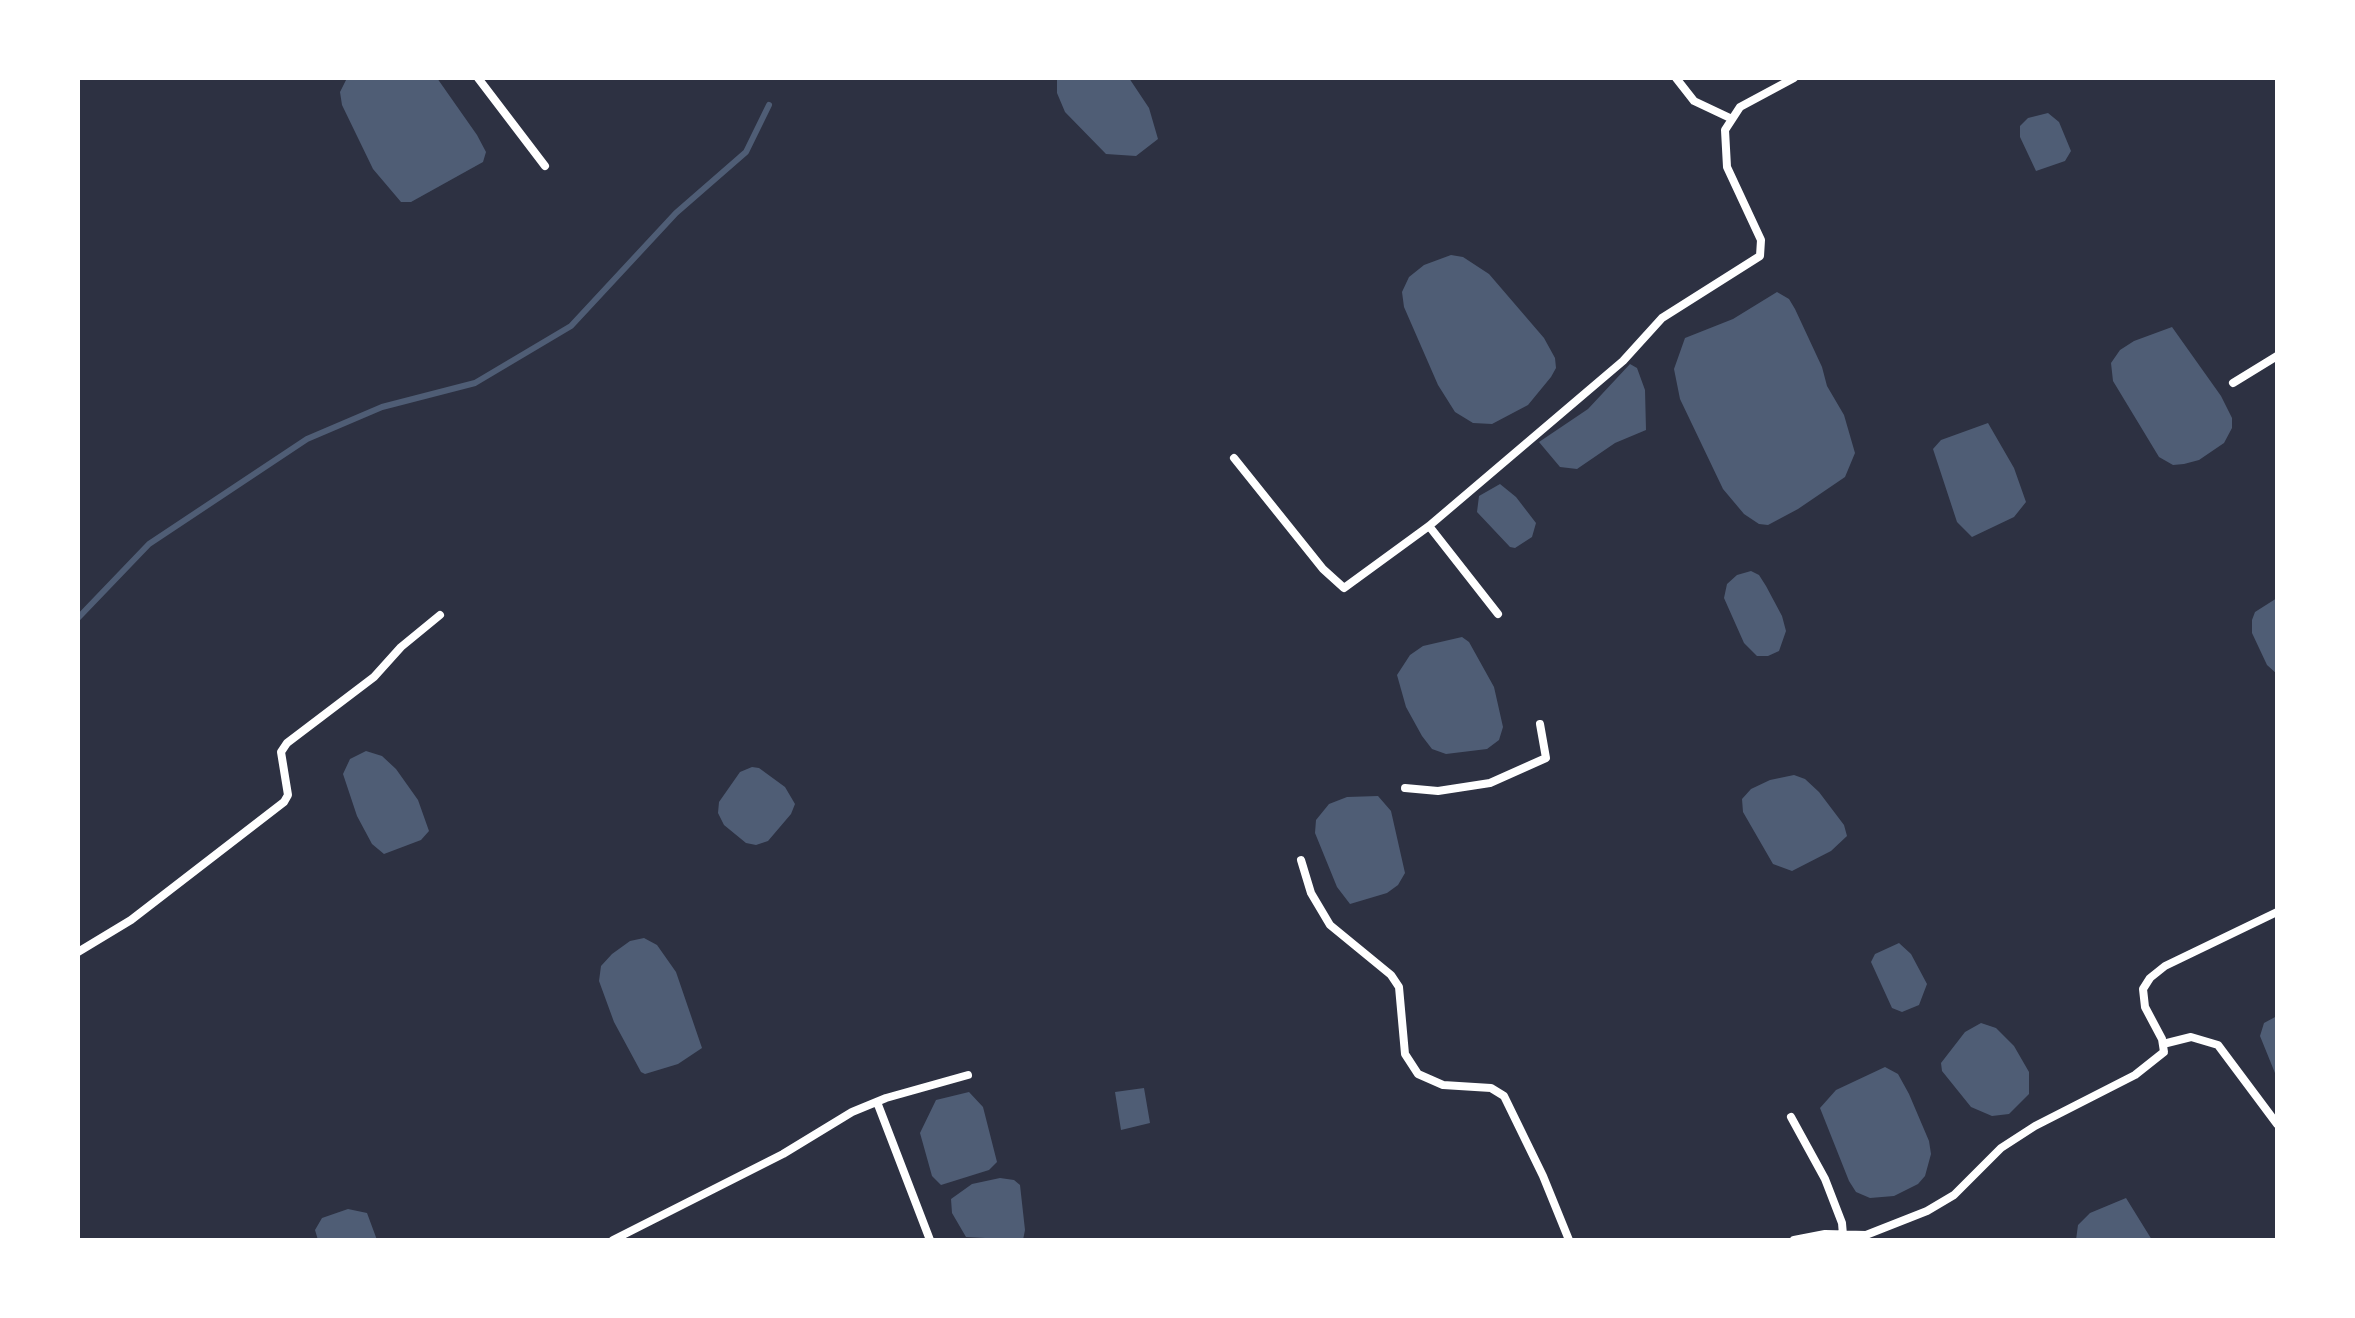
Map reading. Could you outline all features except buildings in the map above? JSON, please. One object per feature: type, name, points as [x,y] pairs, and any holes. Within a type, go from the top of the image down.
[{"type":"street","points":[[478,78],[545,166]]},
{"type":"street","points":[[1676,78],[1694,101],[1730,118]]},
{"type":"street","points":[[1234,458],[1323,569],[1344,588],[1429,526],[1623,361],[1662,318],[1760,256],[1761,240],[1727,167],[1724,147],[1730,118],[1740,107],[1794,78]]},
{"type":"street","points":[[2233,383],[2277,356]]},
{"type":"street","points":[[1429,526],[1498,614]]},
{"type":"street","points":[[78,952],[131,920],[284,802],[288,795],[281,752],[287,743],[374,677],[401,647],[440,615]]},
{"type":"street","points":[[1405,788],[1438,791],[1490,783],[1546,758],[1540,724]]},
{"type":"street","points":[[1301,860],[1311,893],[1330,925],[1391,975],[1399,987],[1405,1054],[1410,1065],[1430,1081],[1491,1088],[1504,1096],[1543,1176],[1569,1240]]},
{"type":"street","points":[[1794,1240],[1886,1229],[1936,1206],[1954,1195],[2001,1148],[2035,1126],[2135,1075],[2164,1052],[2145,1007],[2143,989],[2150,978],[2174,961],[2277,912]]},
{"type":"street","points":[[2163,1044],[2191,1037],[2218,1045],[2277,1124]]},
{"type":"street","points":[[613,1240],[783,1154],[852,1112],[968,1075]]},
{"type":"street","points":[[877,1102],[930,1240]]},
{"type":"street","points":[[1791,1117],[1825,1179],[1842,1223],[1843,1235]]},
{"type":"water","points":[[347,78],[437,78],[477,135],[486,152],[483,162],[411,202],[401,202],[373,169],[342,105],[340,92]]},
{"type":"water","points":[[1057,78],[1129,78],[1149,108],[1158,139],[1136,156],[1106,154],[1065,112],[1057,93]]},
{"type":"water","points":[[2048,113],[2059,122],[2071,151],[2065,161],[2036,171],[2020,137],[2020,126],[2028,118]]},
{"type":"water","points":[[1451,255],[1463,257],[1489,274],[1544,338],[1555,358],[1556,368],[1551,377],[1528,405],[1492,424],[1473,423],[1455,412],[1438,385],[1404,307],[1402,292],[1409,277],[1424,265]]},
{"type":"water","points":[[1777,292],[1789,299],[1795,309],[1822,367],[1827,386],[1844,415],[1855,453],[1845,477],[1768,525],[1759,524],[1744,514],[1723,489],[1680,399],[1674,369],[1685,338],[1733,319]]},
{"type":"water","points":[[2172,327],[2221,396],[2232,418],[2232,428],[2224,443],[2199,460],[2173,465],[2159,457],[2113,381],[2111,363],[2120,350],[2134,341]]},
{"type":"water","points":[[1630,364],[1637,368],[1645,390],[1646,430],[1615,443],[1577,469],[1560,467],[1539,442],[1588,409]]},
{"type":"water","points":[[1988,423],[2014,468],[2026,502],[2014,517],[1972,537],[1957,522],[1933,449],[1941,440]]},
{"type":"water","points":[[1500,484],[1516,497],[1536,523],[1532,537],[1515,548],[1510,547],[1477,512],[1479,496]]},
{"type":"water","points":[[1751,571],[1759,575],[1766,586],[1782,616],[1786,631],[1779,651],[1768,656],[1757,656],[1744,643],[1724,598],[1727,584],[1737,575]]},
{"type":"water","points":[[2277,598],[2277,674],[2267,665],[2252,633],[2252,620],[2255,612]]},
{"type":"water","points":[[1462,637],[1469,642],[1494,687],[1503,727],[1499,740],[1487,749],[1446,754],[1432,749],[1422,736],[1406,707],[1397,675],[1410,655],[1423,646]]},
{"type":"water","points":[[366,751],[382,756],[396,769],[418,800],[429,831],[421,840],[384,854],[372,844],[357,816],[343,774],[350,759]]},
{"type":"water","points":[[752,767],[759,768],[785,787],[795,804],[791,814],[768,841],[756,845],[746,843],[724,825],[718,813],[719,802],[740,772]]},
{"type":"water","points":[[1794,775],[1805,779],[1819,792],[1844,825],[1847,836],[1831,851],[1792,871],[1773,864],[1743,812],[1742,799],[1751,789],[1770,780]]},
{"type":"water","points":[[1378,796],[1391,811],[1405,873],[1398,885],[1387,893],[1350,904],[1337,887],[1315,833],[1316,820],[1329,804],[1347,797]]},
{"type":"water","points":[[644,938],[657,945],[676,972],[702,1048],[678,1064],[645,1074],[641,1072],[614,1022],[599,981],[601,966],[612,954],[630,941]]},
{"type":"water","points":[[1899,943],[1911,954],[1927,984],[1919,1005],[1902,1012],[1892,1008],[1871,962],[1875,954]]},
{"type":"water","points":[[2277,1016],[2277,1078],[2260,1036],[2264,1023]]},
{"type":"water","points":[[1981,1023],[1996,1028],[2014,1046],[2029,1072],[2029,1094],[2009,1114],[1992,1116],[1971,1107],[1942,1071],[1941,1063],[1965,1032]]},
{"type":"water","points":[[1885,1067],[1898,1074],[1909,1094],[1929,1141],[1931,1154],[1925,1176],[1918,1184],[1894,1196],[1870,1198],[1856,1192],[1849,1181],[1820,1108],[1836,1090]]},
{"type":"water","points":[[1144,1088],[1150,1123],[1121,1130],[1115,1092]]},
{"type":"water","points":[[969,1092],[983,1107],[997,1162],[989,1170],[941,1185],[932,1176],[920,1133],[936,1100]]},
{"type":"water","points":[[1000,1178],[1014,1180],[1020,1185],[1025,1230],[1023,1240],[966,1237],[952,1213],[951,1199],[972,1184]]},
{"type":"water","points":[[2126,1198],[2152,1240],[2076,1240],[2078,1225],[2090,1213]]},
{"type":"water","points":[[348,1209],[367,1213],[377,1240],[318,1240],[315,1230],[322,1218]]},
{"type":"waterway","points":[[78,618],[149,544],[307,439],[382,407],[475,383],[571,326],[676,213],[746,152],[769,105]]}]
